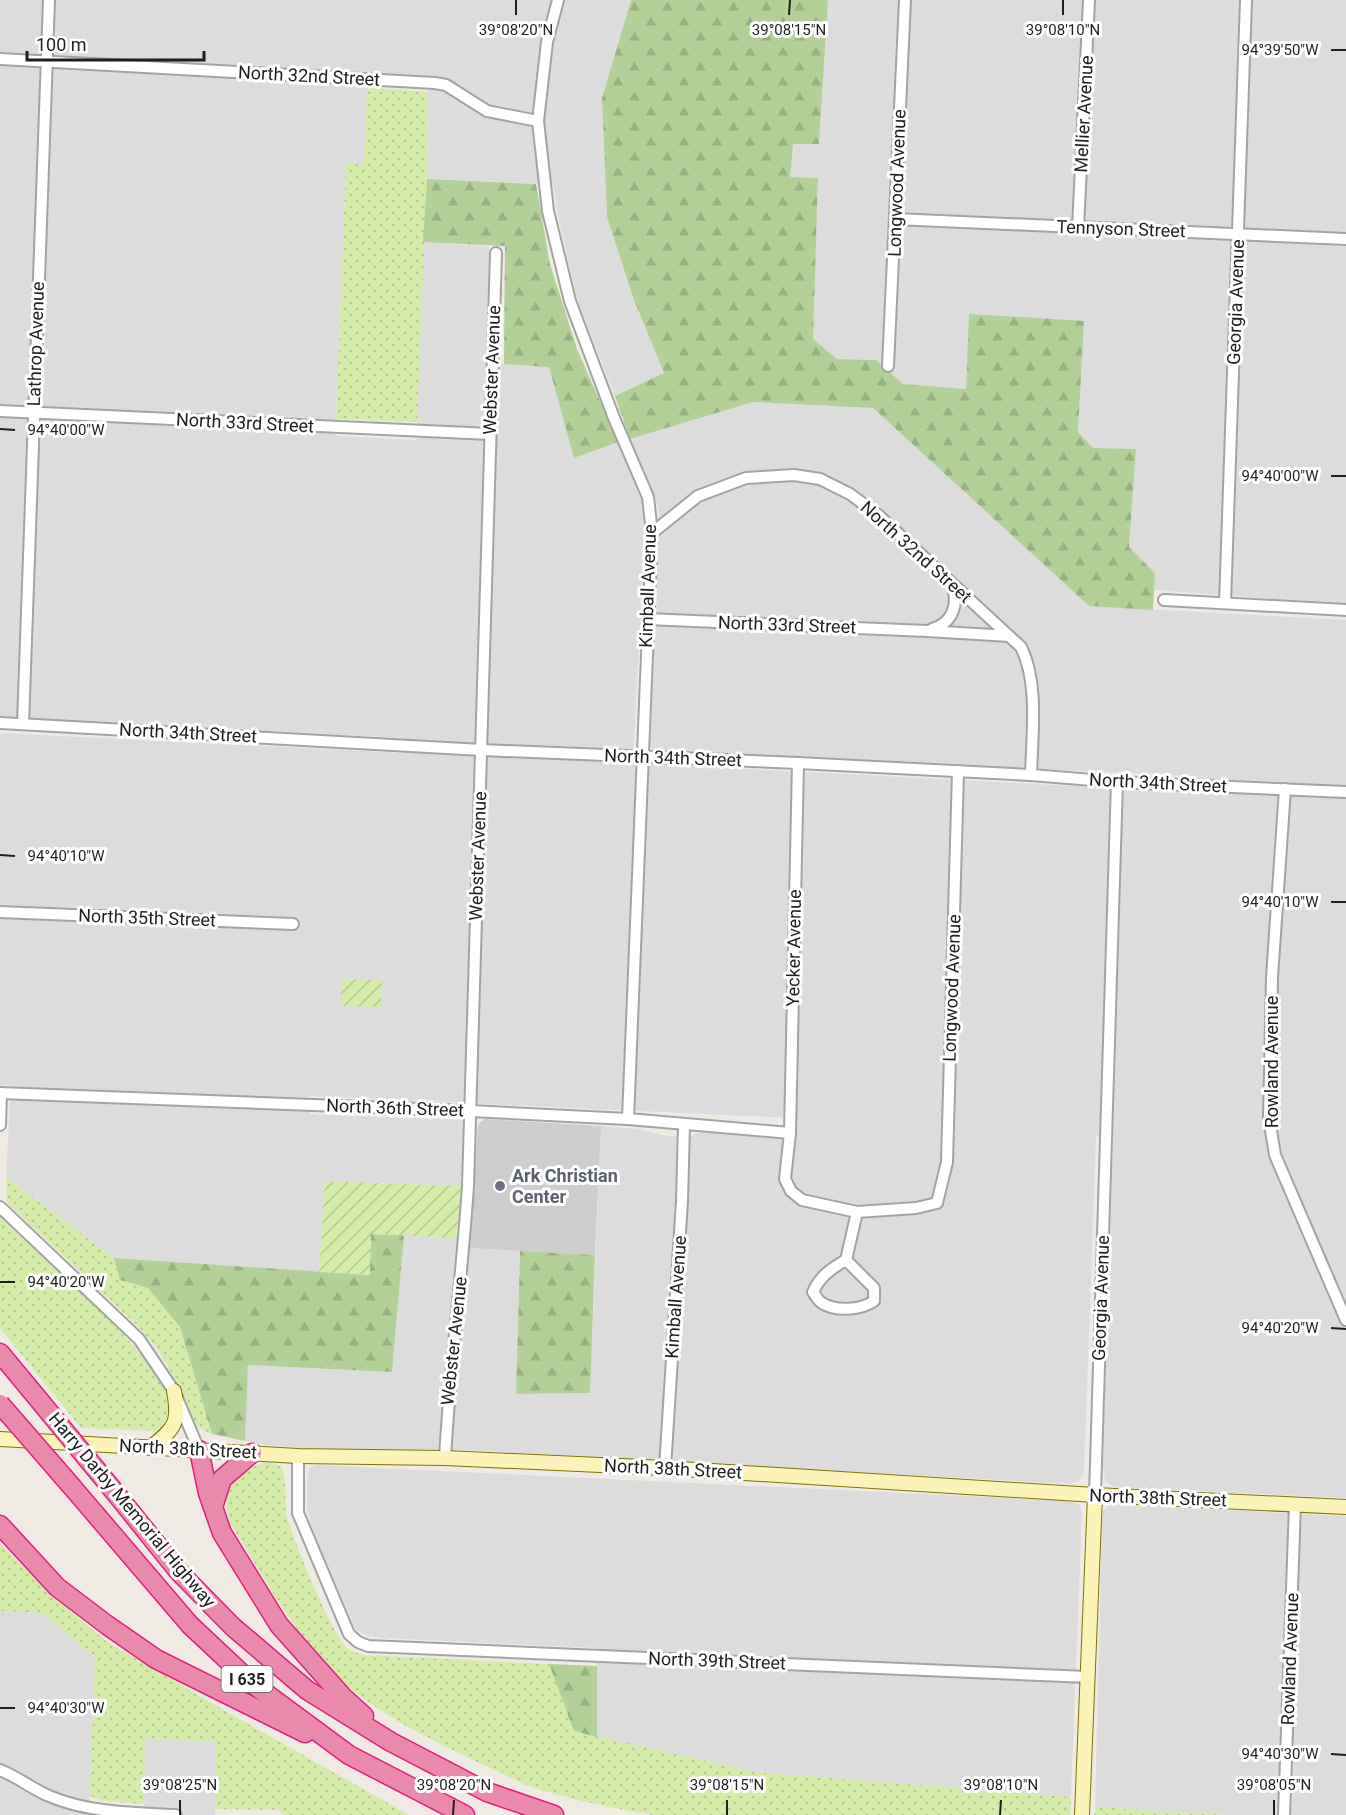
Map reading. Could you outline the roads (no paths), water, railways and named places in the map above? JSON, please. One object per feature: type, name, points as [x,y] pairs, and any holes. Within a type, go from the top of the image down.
[{"type":"highway","name":"Harry Darby Memorial Highway","points":[[0,1353],[179,1572],[233,1627],[306,1690],[391,1742],[487,1792],[554,1815]]},
{"type":"highway","name":"Harry Darby Memorial Highway","points":[[0,1404],[190,1625],[253,1684],[349,1755],[465,1815]]},
{"type":"highway","points":[[199,1450],[222,1533],[279,1625],[344,1697],[391,1742]]},
{"type":"highway","points":[[213,1507],[222,1479],[252,1453]]},
{"type":"highway","points":[[0,1525],[57,1587],[106,1625],[156,1659],[349,1755]]},
{"type":"street","name":"Lathrop Avenue","points":[[23,724],[49,0]]},
{"type":"street","name":"Kimball Avenue","points":[[558,0],[547,42],[538,122],[548,211],[570,301],[614,418],[648,497],[652,533],[628,1119]]},
{"type":"street","name":"Longwood Avenue","points":[[888,366],[905,0]]},
{"type":"street","name":"Mellier Avenue","points":[[1078,228],[1089,0]]},
{"type":"street","name":"Georgia Avenue","points":[[1225,603],[1246,0]]},
{"type":"street","name":"North 32nd Street","points":[[0,59],[435,83],[446,85],[487,111],[538,122]]},
{"type":"street","name":"Tennyson Street","points":[[895,219],[1346,238]]},
{"type":"street","name":"Webster Avenue","points":[[445,1458],[454,1328],[464,1251],[471,1111],[496,253]]},
{"type":"street","name":"North 33rd Street","points":[[0,411],[490,435]]},
{"type":"street","name":"North 32nd Street","points":[[652,533],[698,496],[746,478],[794,475],[820,479],[850,494],[877,514],[1009,636]]},
{"type":"street","points":[[927,631],[943,626],[952,615],[956,601],[955,592],[949,580]]},
{"type":"street","points":[[1164,600],[1346,610]]},
{"type":"street","name":"North 33rd Street","points":[[647,619],[1009,636]]},
{"type":"street","points":[[1009,636],[1021,647],[1029,663],[1032,683],[1031,775]]},
{"type":"street","name":"North 34th Street","points":[[0,723],[482,750],[798,763],[1031,775],[1117,782],[1346,792]]},
{"type":"street","name":"Yecker Avenue","points":[[798,763],[790,1133],[785,1179],[791,1191],[802,1200],[856,1212],[916,1208],[937,1203]]},
{"type":"street","name":"Longwood Avenue","points":[[937,1203],[947,1162],[958,771]]},
{"type":"street","name":"Georgia Avenue","points":[[1082,1815],[1095,1496],[1117,782]]},
{"type":"street","name":"Rowland Avenue","points":[[1285,789],[1272,977],[1269,1118],[1275,1155],[1346,1320]]},
{"type":"street","name":"North 35th Street","points":[[0,912],[293,924]]},
{"type":"street","points":[[0,1125],[1,1093]]},
{"type":"street","name":"North 36th Street","points":[[1,1093],[471,1111],[628,1119],[790,1133]]},
{"type":"street","name":"Kimball Avenue","points":[[665,1468],[682,1202],[684,1125]]},
{"type":"street","points":[[0,1207],[139,1339],[174,1391],[199,1450]]},
{"type":"street","points":[[846,1260],[874,1288],[873,1301],[863,1308],[831,1307],[819,1302],[813,1292],[818,1281],[830,1269],[846,1260],[856,1212]]},
{"type":"street","points":[[150,1448],[169,1433],[175,1422],[177,1409],[174,1391]]},
{"type":"street","name":"North 38th Street","points":[[0,1439],[298,1456],[445,1458],[665,1468],[1095,1496],[1346,1507]]},
{"type":"street","name":"North 39th Street","points":[[298,1456],[297,1513],[349,1634],[358,1642],[368,1646],[1088,1677]]},
{"type":"street","name":"Rowland Avenue","points":[[1284,1815],[1295,1504]]},
{"type":"street","points":[[0,1770],[51,1797],[75,1805],[106,1811],[176,1815]]},
{"type":"place","name":"Ark Christian Center","points":[[500,1186]]}]
